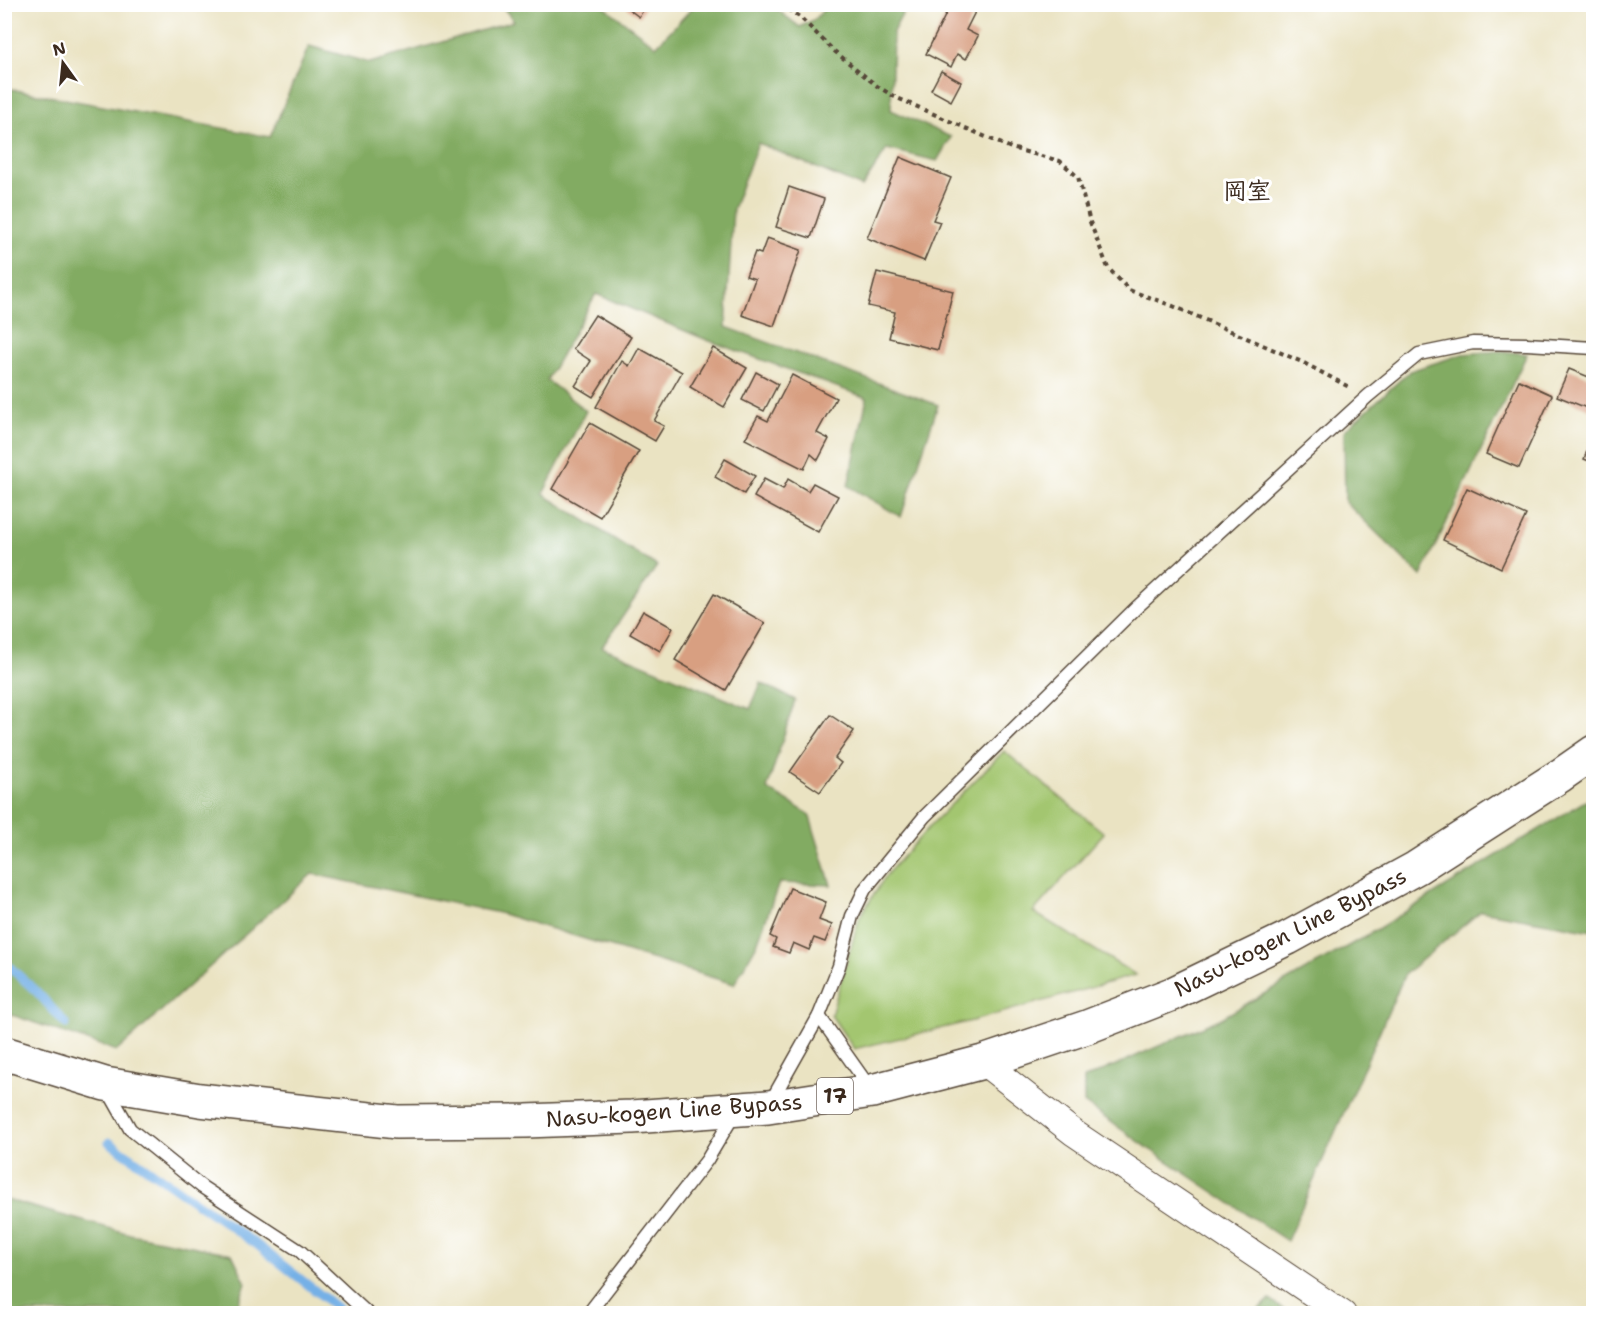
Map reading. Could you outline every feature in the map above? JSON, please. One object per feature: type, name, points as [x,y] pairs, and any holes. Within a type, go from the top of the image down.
[{"type":"main road","name":"Nasu-kogen Line Bypass","points":[[4,1053],[105,1084],[200,1100],[397,1122],[632,1117],[753,1108],[872,1090],[983,1062],[1087,1027],[1172,994],[1288,938],[1416,868],[1561,776],[1593,752]]},
{"type":"street","points":[[983,1062],[1074,1133],[1343,1314]]},
{"type":"lane","points":[[588,1314],[707,1160],[753,1108],[819,1016],[839,966],[852,916],[865,889],[924,817],[1136,608],[1368,396],[1419,354],[1473,343],[1593,348]]},
{"type":"lane","points":[[819,1016],[872,1090]]},
{"type":"lane","points":[[105,1084],[130,1129],[201,1187],[300,1251],[368,1314]]},
{"type":"path","points":[[780,4],[801,18],[833,50],[877,86],[895,97],[1011,148],[1060,162],[1078,177],[1090,222],[1108,268],[1129,290],[1173,306],[1292,358],[1368,396]]},
{"type":"green space","points":[[501,5],[602,5],[656,46],[695,5],[771,5],[800,27],[815,19],[828,5],[907,5],[893,32],[891,110],[951,137],[937,161],[887,149],[862,187],[758,143],[733,209],[726,327],[938,405],[901,517],[848,486],[867,398],[707,340],[596,294],[547,380],[586,411],[543,494],[657,566],[602,647],[750,709],[761,683],[795,700],[767,789],[809,814],[831,885],[779,883],[757,944],[734,984],[499,913],[312,874],[117,1051],[9,1014],[5,1016],[5,88],[270,137],[309,46],[370,63],[514,21]]},
{"type":"green space","points":[[1500,351],[1527,354],[1421,576],[1345,502],[1344,431],[1410,371],[1463,354]]},
{"type":"green space","points":[[1004,751],[1104,833],[1033,912],[1136,975],[972,1021],[854,1049],[831,1015],[860,916],[887,874],[932,824]]},
{"type":"green space","points":[[1585,801],[1593,802],[1593,931],[1481,911],[1405,974],[1287,1241],[1084,1103],[1084,1079],[1220,1019],[1371,933]]},
{"type":"green space","points":[[4,1199],[130,1234],[232,1254],[246,1283],[235,1313],[5,1313]]},
{"type":"green space","points":[[1270,1300],[1289,1313],[1253,1313]]},
{"type":"building","points":[[622,4],[647,4],[639,17]]},
{"type":"building","points":[[951,4],[979,4],[966,30],[978,36],[966,59],[957,54],[951,67],[926,54]]},
{"type":"building","points":[[941,71],[961,82],[951,101],[931,90]]},
{"type":"building","points":[[900,157],[951,178],[933,220],[940,222],[924,261],[867,238]]},
{"type":"building","points":[[789,187],[824,199],[811,238],[776,227]]},
{"type":"building","points":[[767,238],[801,250],[774,326],[742,315],[755,279],[746,276],[755,252],[761,254]]},
{"type":"building","points":[[877,272],[953,291],[938,350],[889,338],[895,312],[868,306]]},
{"type":"building","points":[[595,315],[631,337],[593,397],[575,386],[591,361],[573,349]]},
{"type":"building","points":[[639,348],[682,372],[654,421],[664,426],[655,441],[596,407],[622,361],[629,366]]},
{"type":"building","points":[[713,348],[747,368],[724,407],[690,387]]},
{"type":"building","points":[[1569,369],[1594,379],[1594,411],[1557,396]]},
{"type":"building","points":[[756,372],[778,384],[764,411],[742,400]]},
{"type":"building","points":[[792,375],[836,398],[817,433],[829,439],[818,460],[811,454],[804,469],[745,439],[758,416],[768,421]]},
{"type":"building","points":[[1519,380],[1552,395],[1519,468],[1486,454]]},
{"type":"building","points":[[590,423],[639,451],[600,517],[552,489]]},
{"type":"building","points":[[1594,435],[1594,463],[1584,459]]},
{"type":"building","points":[[725,459],[755,476],[744,494],[715,477]]},
{"type":"building","points":[[764,479],[783,489],[788,479],[808,491],[813,483],[838,496],[818,532],[754,497]]},
{"type":"building","points":[[1467,488],[1526,515],[1501,568],[1443,540]]},
{"type":"building","points":[[714,594],[765,623],[726,690],[675,660]]},
{"type":"building","points":[[643,611],[673,628],[660,651],[630,634]]},
{"type":"building","points":[[830,715],[854,731],[835,758],[841,763],[820,792],[790,772]]},
{"type":"building","points":[[790,888],[826,902],[819,920],[832,925],[825,942],[814,938],[809,950],[793,943],[789,953],[773,947],[776,939],[770,936]]},
{"type":"waterway","points":[[4,962],[37,992],[66,1024]]},
{"type":"waterway","points":[[109,1142],[256,1244],[345,1314]]},
{"type":"district","name":"岡室","points":[[1247,191]]}]
